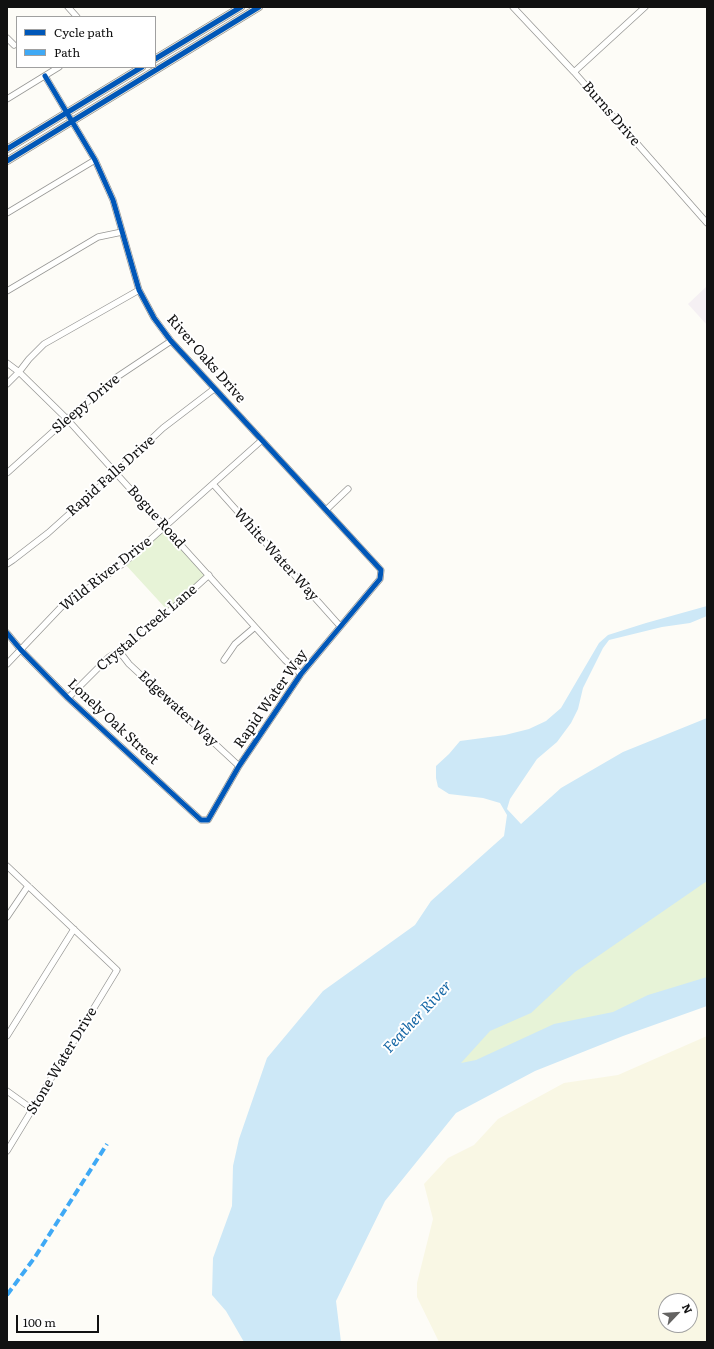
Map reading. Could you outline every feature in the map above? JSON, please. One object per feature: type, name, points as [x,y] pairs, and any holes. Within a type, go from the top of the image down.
[{"type":"main road","points":[[156,58],[241,7]]},
{"type":"main road","points":[[7,161],[259,7]]},
{"type":"main road","points":[[7,149],[140,68]]},
{"type":"street","points":[[68,7],[76,16]]},
{"type":"street","name":"Burns Drive","points":[[513,7],[574,72],[707,223]]},
{"type":"street","points":[[574,72],[645,7]]},
{"type":"street","points":[[7,38],[14,45]]},
{"type":"street","points":[[7,99],[57,68]]},
{"type":"street","name":"River Oaks Drive","points":[[45,76],[95,160],[113,200],[139,290],[154,318],[171,341],[214,389],[381,570],[380,580]]},
{"type":"street","points":[[7,212],[95,160]]},
{"type":"street","points":[[7,291],[98,237],[122,232]]},
{"type":"street","points":[[7,384],[19,372],[29,358],[44,344],[139,290]]},
{"type":"street","name":"Sleepy Drive","points":[[7,473],[67,419],[118,377],[171,341]]},
{"type":"street","name":"Bogue Road","points":[[7,363],[19,372],[67,419],[285,660],[301,674]]},
{"type":"street","name":"Rapid Falls Drive","points":[[7,564],[48,533],[163,428],[214,389]]},
{"type":"street","name":"Wild River Drive","points":[[7,664],[65,604],[124,563],[262,440]]},
{"type":"street","name":"White Water Way","points":[[213,484],[340,626]]},
{"type":"street","points":[[326,510],[348,489]]},
{"type":"street","name":"Crystal Creek Lane","points":[[68,698],[109,656],[119,651],[163,617],[209,575]]},
{"type":"street","name":"Rapid Water Way","points":[[208,820],[239,766],[301,674],[380,580]]},
{"type":"street","points":[[224,660],[235,644],[255,627]]},
{"type":"street","name":"Lonely Oak Street","points":[[7,632],[21,650],[68,698],[201,820],[208,820]]},
{"type":"street","name":"Edgewater Way","points":[[119,651],[129,664],[239,766]]},
{"type":"street","points":[[7,866],[74,929],[7,1036]]},
{"type":"street","points":[[7,917],[28,886]]},
{"type":"street","name":"Stone Water Drive","points":[[7,1151],[117,970],[74,929]]},
{"type":"street","points":[[7,1091],[32,1109]]},
{"type":"shaded area","points":[[707,286],[707,325],[688,304]]},
{"type":"shaded area","points":[[707,1036],[707,1342],[439,1342],[417,1297],[417,1283],[433,1219],[424,1184],[448,1158],[474,1145],[498,1119],[564,1083],[618,1075]]},
{"type":"green space","points":[[165,527],[209,575],[169,612],[124,563]]},
{"type":"green space","points":[[707,873],[707,992],[445,1082],[497,1008]]},
{"type":"water","name":"Feather River","points":[[707,606],[707,616],[690,623],[662,627],[609,640],[603,648],[583,688],[578,709],[571,723],[557,742],[537,759],[510,799],[507,809],[521,824],[561,788],[623,752],[707,718],[707,881],[575,972],[531,1013],[490,1031],[461,1063],[476,1060],[554,1024],[613,1012],[648,995],[707,977],[707,1006],[623,1036],[535,1071],[456,1113],[385,1201],[336,1301],[341,1342],[244,1342],[226,1311],[212,1295],[213,1258],[232,1206],[233,1166],[239,1139],[267,1058],[323,991],[415,925],[431,901],[504,836],[507,815],[500,803],[483,798],[449,794],[438,787],[436,766],[460,741],[505,735],[529,729],[546,721],[561,708],[599,643],[608,635]]},
{"type":"marked path","points":[[7,1295],[35,1257],[107,1144]]},
{"type":"cycle path","points":[[156,58],[241,7]]},
{"type":"cycle path","points":[[7,161],[259,7]]},
{"type":"cycle path","points":[[7,149],[140,68]]},
{"type":"cycle path","points":[[7,633],[21,650],[68,698],[201,820],[208,820],[239,766],[301,674],[380,579],[381,570],[171,341],[154,318],[139,290],[113,200],[95,160],[45,76]]}]
